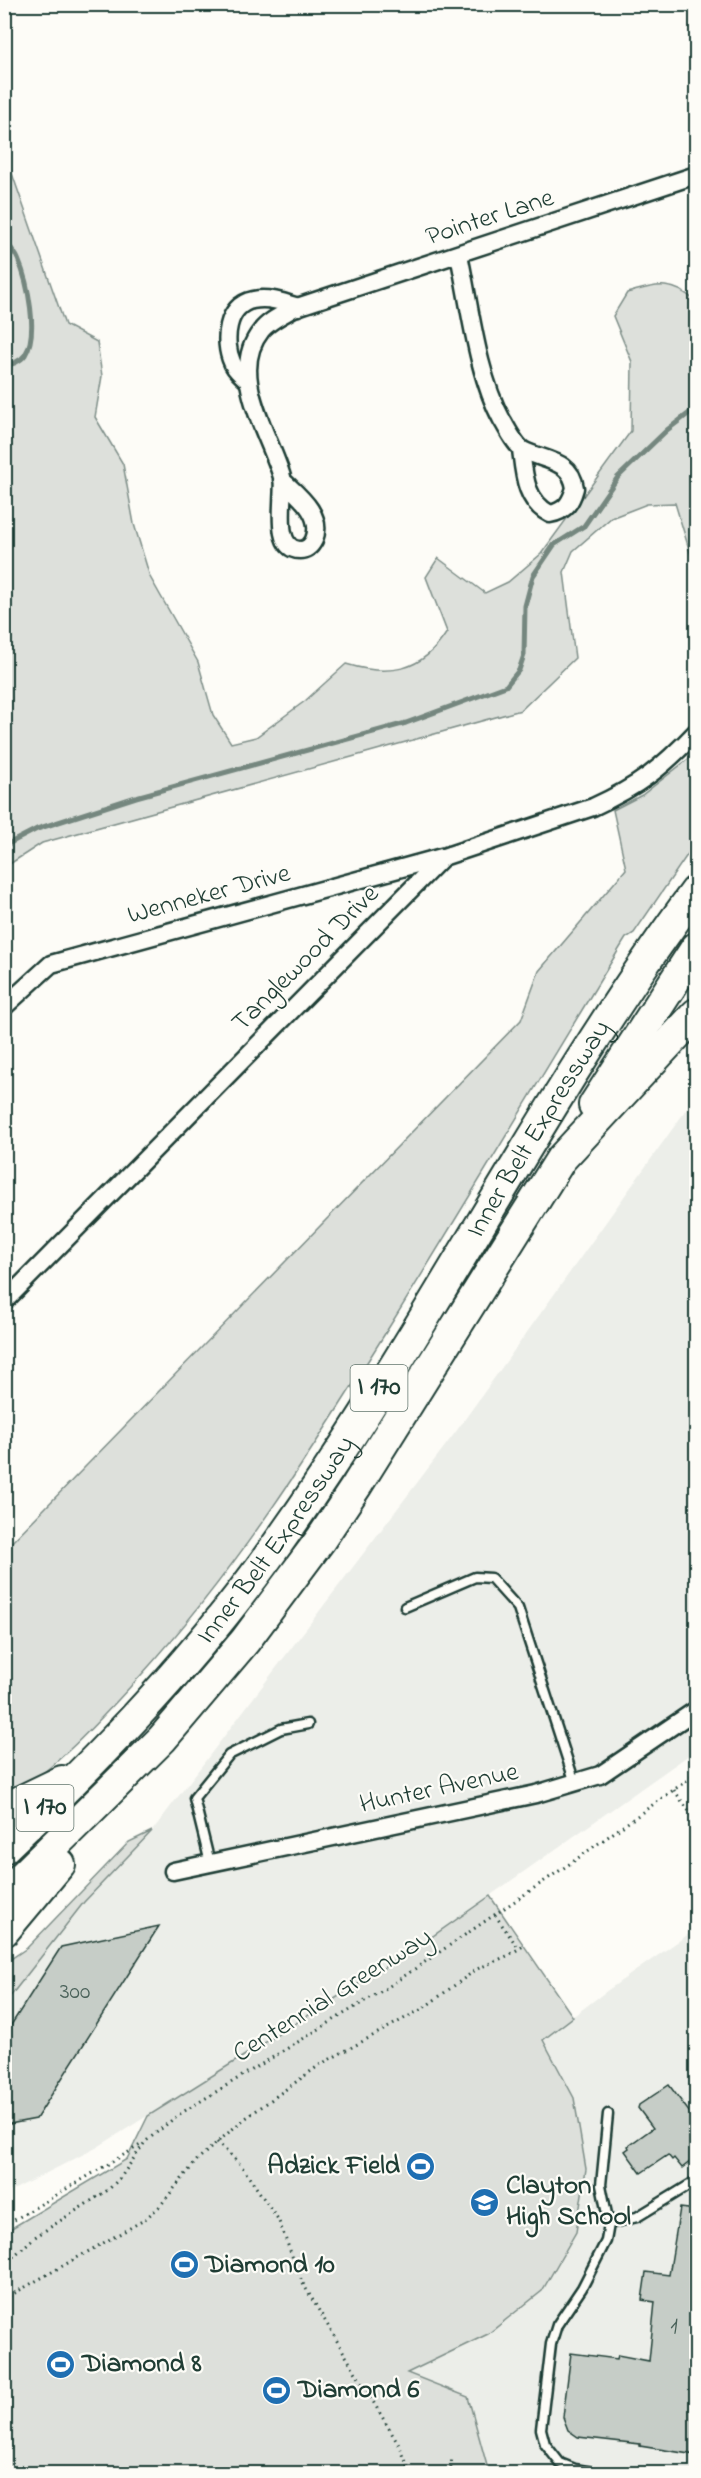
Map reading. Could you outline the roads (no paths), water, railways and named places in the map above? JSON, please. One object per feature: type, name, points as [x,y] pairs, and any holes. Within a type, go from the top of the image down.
[{"type":"highway","points":[[633,980],[696,865]]},
{"type":"highway","name":"Inner Belt Expressway","points":[[4,1848],[86,1769],[181,1667],[291,1524],[367,1408],[633,980],[696,891]]},
{"type":"highway","name":"Inner Belt Expressway","points":[[4,1895],[162,1739],[245,1641],[321,1539],[628,1050],[696,948]]},
{"type":"highway","points":[[561,1159],[696,1014]]},
{"type":"highway","points":[[4,1931],[162,1739]]},
{"type":"highway","points":[[4,1809],[86,1769]]},
{"type":"street","name":"Pointer Lane","points":[[282,480],[247,380],[249,353],[261,329],[298,307],[696,176]]},
{"type":"street","points":[[459,255],[484,374],[492,400],[521,449]]},
{"type":"street","name":"Pointer Lane","points":[[247,380],[232,364],[227,344],[227,329],[236,310],[250,300],[270,298],[298,307]]},
{"type":"street","name":"Tanglewood Drive","points":[[4,1302],[443,857],[593,807],[616,796],[643,782],[676,754],[696,732]]},
{"type":"street","name":"Wenneker Drive","points":[[4,1008],[51,964],[443,857]]},
{"type":"street","name":"Hunter Avenue","points":[[173,1871],[536,1794],[575,1783],[600,1775],[696,1710]]},
{"type":"lane","points":[[405,1607],[475,1576],[491,1578],[518,1608],[575,1783]]},
{"type":"lane","points":[[210,1863],[194,1798],[230,1755],[281,1729],[308,1724]]},
{"type":"lane","points":[[604,2474],[575,2469],[560,2463],[545,2444],[541,2430],[551,2344],[557,2325],[606,2241],[609,2224],[601,2185],[608,2114]]},
{"type":"lane","points":[[609,2224],[636,2217],[696,2181]]},
{"type":"waterway","points":[[4,240],[15,254],[22,269],[32,321],[29,346],[25,355],[18,361],[4,366]]},
{"type":"waterway","points":[[4,846],[37,829],[136,797],[406,723],[506,686],[519,670],[524,655],[525,606],[533,576],[554,545],[584,526],[618,477],[667,430],[696,408]]},
{"type":"place","name":"Adzick Field","points":[[421,2166]]},
{"type":"place","name":"Clayton High School","points":[[485,2202]]},
{"type":"place","name":"Diamond 10","points":[[184,2265]]},
{"type":"place","name":"Diamond 8","points":[[61,2364]]},
{"type":"place","name":"Diamond 6","points":[[277,2390]]}]
